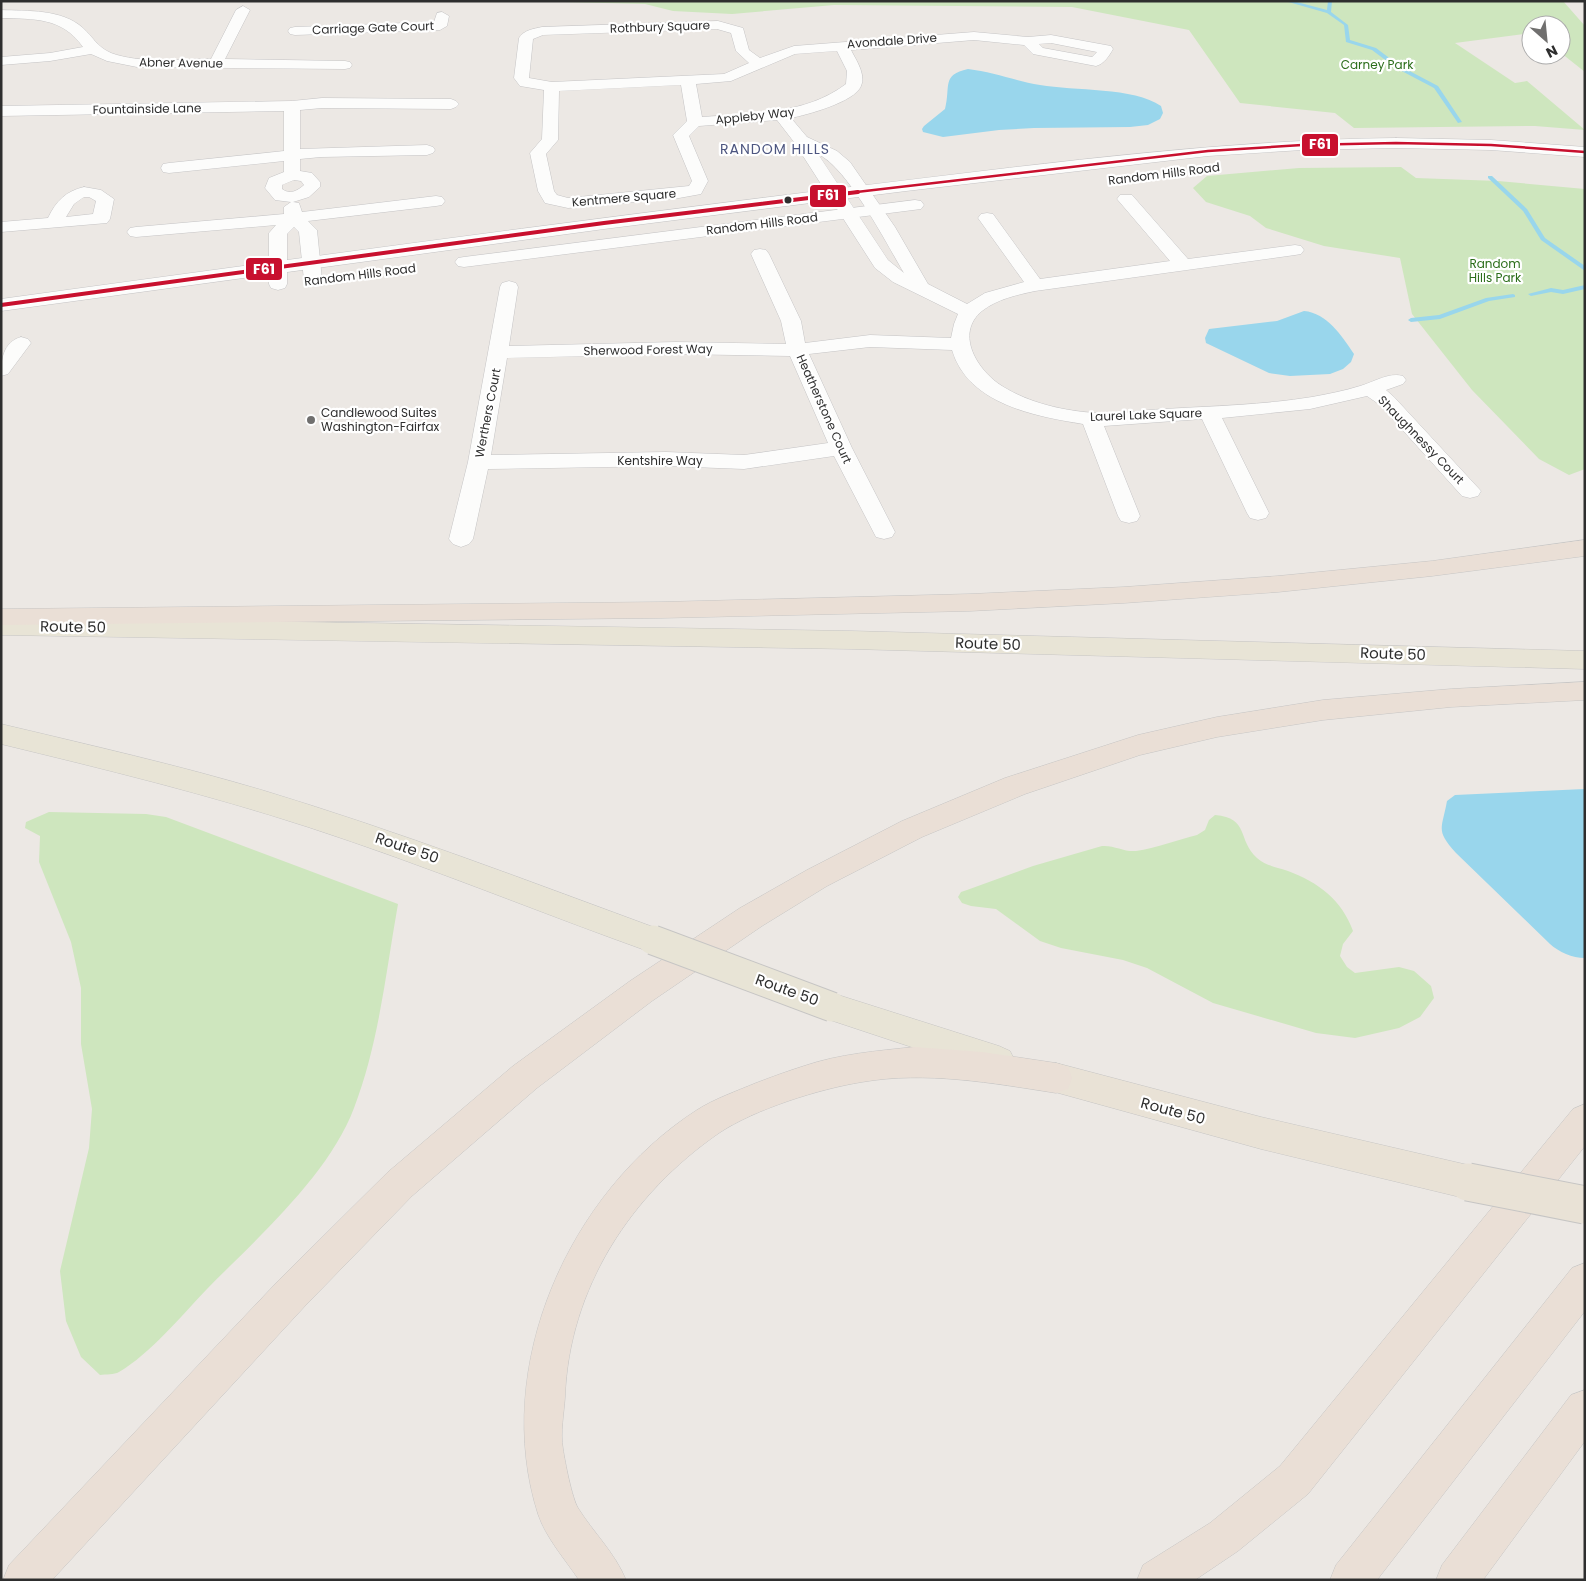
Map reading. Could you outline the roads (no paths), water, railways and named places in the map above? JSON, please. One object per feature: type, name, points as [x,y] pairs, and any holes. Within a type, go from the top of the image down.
[{"type":"highway","points":[[1,617],[751,609],[952,603],[1278,584],[1392,574],[1585,548]]},
{"type":"highway","points":[[24,1580],[292,1293],[400,1184],[525,1077],[641,991],[751,917],[817,878],[912,829],[1007,790],[1138,745],[1218,727],[1323,710],[1451,698],[1585,691]]},
{"type":"highway","points":[[605,1580],[558,1514],[543,1447],[546,1368],[563,1304],[595,1238],[626,1195],[666,1154],[709,1121],[750,1101],[805,1080],[862,1067],[914,1062],[982,1067],[1056,1078]]},
{"type":"highway","name":"Route 50","points":[[1056,1078],[1157,1107],[1353,1157],[1585,1205]]},
{"type":"highway","points":[[1158,1580],[1224,1537],[1294,1480],[1585,1120]]},
{"type":"highway","points":[[1351,1580],[1585,1281]]},
{"type":"highway","points":[[1457,1580],[1585,1409]]},
{"type":"main road","name":"Route 50","points":[[1,626],[851,640],[1585,660]]},
{"type":"main road","name":"Route 50","points":[[1,734],[176,777],[263,801],[446,862],[832,1006],[939,1043],[1056,1078]]},
{"type":"street","points":[[40,16],[58,6]]},
{"type":"street","points":[[215,65],[243,10]]},
{"type":"street","name":"Abner Avenue","points":[[1,14],[40,16],[74,27],[83,35],[93,49],[111,57],[137,63],[345,65]]},
{"type":"street","name":"Carriage Gate Court","points":[[295,31],[440,26],[442,16]]},
{"type":"street","name":"Rothbury Square","points":[[718,25],[738,31],[739,44],[745,56],[759,63],[726,78],[552,87],[525,83],[520,78],[526,38],[531,34],[542,31],[718,25]]},
{"type":"street","points":[[340,81],[356,29]]},
{"type":"street","name":"Avondale Drive","points":[[759,63],[794,50],[841,45],[974,36],[1028,41]]},
{"type":"street","name":"Appleby Way","points":[[695,122],[804,110],[844,96],[854,86],[854,71],[841,45]]},
{"type":"street","points":[[1,61],[50,58],[93,49]]},
{"type":"street","points":[[688,80],[695,122]]},
{"type":"street","name":"Kentmere Square","points":[[552,87],[550,140],[538,153],[546,191],[551,199],[568,203],[679,194],[695,190],[700,181],[682,135],[695,122]]},
{"type":"street","name":"Fountainside Lane","points":[[1,111],[292,106],[322,103],[452,104]]},
{"type":"street","points":[[292,106],[292,175]]},
{"type":"street","points":[[780,114],[801,140],[881,264],[900,281],[921,287],[969,312]]},
{"type":"street","points":[[801,140],[830,154],[844,164],[921,287]]},
{"type":"street","name":"Random Hills Road","points":[[259,287],[277,276],[310,262],[1085,164],[1262,146],[1348,143],[1436,143],[1585,152]]},
{"type":"street","points":[[169,168],[292,154],[427,150]]},
{"type":"street","name":"Random Hills Road","points":[[1212,168],[1309,160],[1432,157],[1585,163]]},
{"type":"street","points":[[292,175],[306,177],[312,184],[307,192],[292,197],[278,194],[273,188],[278,180],[292,175]]},
{"type":"street","points":[[277,276],[278,233],[293,218],[292,197]]},
{"type":"street","points":[[1126,199],[1184,266]]},
{"type":"street","points":[[136,232],[293,218],[436,201]]},
{"type":"street","name":"Random Hills Road","points":[[446,264],[929,203]]},
{"type":"street","points":[[293,218],[308,230],[313,280]]},
{"type":"street","points":[[987,218],[1036,285]]},
{"type":"street","points":[[1,227],[55,222]]},
{"type":"street","points":[[960,344],[961,328],[969,312],[1005,293],[1036,285],[1295,250]]},
{"type":"street","name":"Heatherstone Court","points":[[760,254],[791,321],[797,350],[841,448],[884,532]]},
{"type":"street","name":"Random Hills Road","points":[[1,305],[277,276],[313,280],[332,278]]},
{"type":"street","name":"Werthers Court","points":[[461,539],[499,352],[509,287]]},
{"type":"street","name":"Sherwood Forest Way","points":[[499,352],[676,348],[797,350],[870,341],[960,344]]},
{"type":"street","points":[[1,370],[21,343]]},
{"type":"street","name":"Laurel Lake Square","points":[[960,344],[963,358],[970,370],[987,386],[1016,402],[1091,419],[1209,413],[1334,400],[1372,390],[1396,380]]},
{"type":"street","name":"Shaughnessy Court","points":[[1372,390],[1387,401],[1470,491]]},
{"type":"street","points":[[1209,413],[1258,513]]},
{"type":"street","points":[[1091,419],[1128,516]]},
{"type":"street","name":"Kentshire Way","points":[[478,462],[666,459],[744,462],[841,448]]},
{"type":"water","points":[[968,69],[1040,85],[1135,96],[1161,106],[1163,113],[1160,119],[1148,125],[1130,127],[1034,128],[943,137],[923,132],[924,126],[945,109],[950,78],[960,71]]},
{"type":"water","points":[[1304,311],[1320,316],[1333,326],[1354,354],[1351,362],[1343,369],[1330,374],[1290,376],[1269,373],[1206,343],[1205,338],[1209,329],[1277,321]]},
{"type":"water","points":[[1585,789],[1585,958],[1566,954],[1550,944],[1456,853],[1445,839],[1442,824],[1447,801],[1455,795]]},
{"type":"waterway","points":[[1287,1],[1329,12]]},
{"type":"waterway","points":[[1329,12],[1330,1]]},
{"type":"waterway","points":[[1329,12],[1346,25],[1348,41],[1374,49],[1398,67],[1436,87],[1460,122]]},
{"type":"waterway","points":[[1490,177],[1525,210],[1543,239],[1585,269]]},
{"type":"waterway","points":[[1531,294],[1551,290],[1563,292],[1585,287]]},
{"type":"waterway","points":[[1411,320],[1440,317],[1488,299],[1513,296]]},
{"type":"place","name":"Candlewood Suites Washington-Fairfax","points":[[311,420]]},
{"type":"district","name":"RANDOM HILLS","points":[[775,149]]},
{"type":"park label","name":"Carney Park","points":[[1377,65]]},
{"type":"park label","name":"Random Hills Park","points":[[1495,271]]}]
